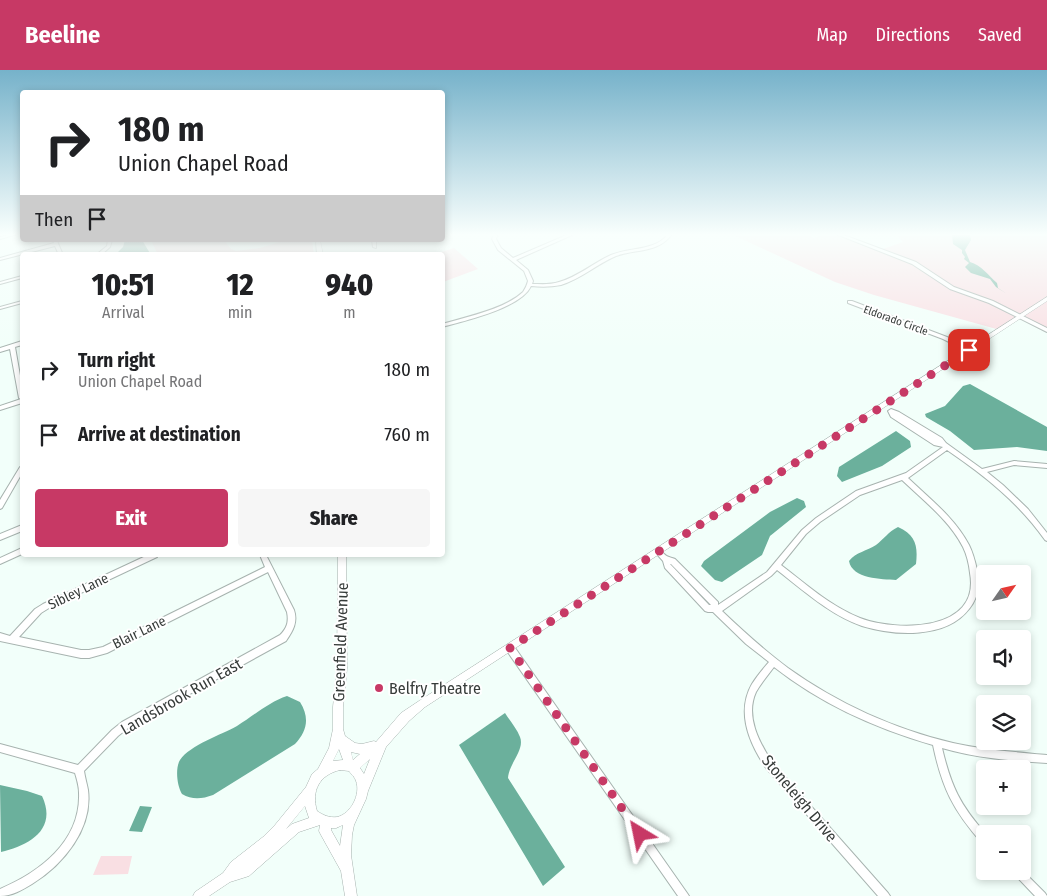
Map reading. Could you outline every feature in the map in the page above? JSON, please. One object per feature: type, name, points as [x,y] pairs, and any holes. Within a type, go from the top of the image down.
[{"type":"main road","points":[[351,766],[383,742],[405,717],[422,704],[1047,299]]},
{"type":"main road","name":"Greenfield Avenue","points":[[342,557],[342,668],[338,707],[340,733],[351,766]]},
{"type":"main road","points":[[340,733],[348,745],[363,750],[383,742]]},
{"type":"main road","name":"Greenfield Avenue","points":[[317,777],[334,750],[340,733]]},
{"type":"main road","points":[[351,896],[346,868],[344,839],[383,742]]},
{"type":"main road","points":[[227,877],[236,865],[260,847],[290,817],[317,777],[333,765],[351,766],[361,776],[363,792]]},
{"type":"main road","points":[[310,790],[310,808],[323,822],[325,831],[346,868]]},
{"type":"main road","points":[[199,896],[227,877],[245,872],[292,831],[323,822],[342,821],[355,810]]},
{"type":"street","points":[[445,325],[513,302],[524,295],[531,285],[527,273]]},
{"type":"street","points":[[531,285],[549,285],[564,282],[582,273]]},
{"type":"street","points":[[929,273],[952,288],[991,302],[1047,330]]},
{"type":"street","points":[[0,283],[20,278]]},
{"type":"street","name":"Eldorado Circle","points":[[850,302],[945,338],[969,350]]},
{"type":"street","points":[[0,308],[20,303]]},
{"type":"street","points":[[0,350],[20,344]]},
{"type":"street","points":[[12,346],[20,388]]},
{"type":"street","points":[[0,408],[20,400]]},
{"type":"street","points":[[883,406],[940,440],[945,446],[982,471],[1016,502],[1047,538]]},
{"type":"street","points":[[715,610],[769,574],[804,532],[852,496],[864,490],[903,478],[945,446]]},
{"type":"street","points":[[982,471],[1014,463],[1047,466]]},
{"type":"street","points":[[0,506],[20,472]]},
{"type":"street","points":[[777,566],[838,610],[874,626],[906,631],[925,630],[950,622],[966,608],[972,598],[974,571],[971,557],[959,534],[949,522],[903,478]]},
{"type":"street","points":[[0,537],[20,529]]},
{"type":"street","points":[[0,561],[20,552]]},
{"type":"street","points":[[658,552],[666,560],[666,566],[708,608],[715,610],[738,634],[804,685],[845,708],[887,727],[937,744],[983,754],[1047,760]]},
{"type":"street","name":"Sibley Lane","points":[[11,640],[38,611],[46,606],[151,557]]},
{"type":"street","points":[[264,557],[269,568]]},
{"type":"street","name":"Blair Lane","points":[[0,638],[66,652],[89,654],[104,650],[269,568]]},
{"type":"street","name":"Landsbrook Run East","points":[[80,770],[125,725],[283,638],[292,622],[291,612],[269,568]]},
{"type":"street","points":[[510,648],[684,896]]},
{"type":"street","name":"Stoneleigh Drive","points":[[773,662],[754,688],[749,699],[750,722],[758,747],[769,765],[885,896]]},
{"type":"street","points":[[937,744],[946,785],[961,810],[976,829]]},
{"type":"street","points":[[0,748],[80,770],[85,786],[85,803],[80,822],[67,848],[34,879],[0,894]]},
{"type":"street","points":[[1026,880],[1042,896]]},
{"type":"shaded area","points":[[445,273],[468,273],[445,281]]},
{"type":"shaded area","points":[[815,273],[1047,273],[1047,330],[1021,317],[1000,330],[874,295],[835,282]]},
{"type":"shaded area","points":[[971,273],[987,273],[997,283],[998,288],[1007,294],[996,287],[990,279]]},
{"type":"shaded area","points":[[970,384],[1047,427],[1047,451],[1017,447],[974,450],[950,431],[926,417],[925,414],[945,406],[963,386]]},
{"type":"shaded area","points":[[896,431],[910,441],[911,447],[882,466],[842,482],[837,476],[839,467]]},
{"type":"shaded area","points":[[797,498],[804,501],[806,507],[770,536],[762,555],[722,582],[715,580],[701,566],[704,561],[770,512]]},
{"type":"shaded area","points":[[898,527],[912,537],[917,552],[916,564],[896,580],[861,575],[851,567],[849,561],[852,558],[876,545]]},
{"type":"shaded area","points":[[287,696],[300,702],[306,719],[302,734],[295,744],[213,795],[197,798],[182,794],[177,772],[178,763],[185,755],[198,745],[237,726],[267,705]]},
{"type":"shaded area","points":[[505,713],[517,731],[521,742],[519,752],[511,767],[508,778],[565,867],[543,886],[459,745]]},
{"type":"shaded area","points":[[0,785],[42,796],[46,808],[46,818],[38,834],[21,846],[1,852]]},
{"type":"shaded area","points":[[140,806],[152,807],[142,832],[129,831]]},
{"type":"shaded area","points":[[101,856],[132,856],[128,874],[93,875]]},
{"type":"place","name":"Belfry Theatre","points":[[379,688]]},
{"type":"route","points":[[640,834],[510,648],[969,350]]}]
